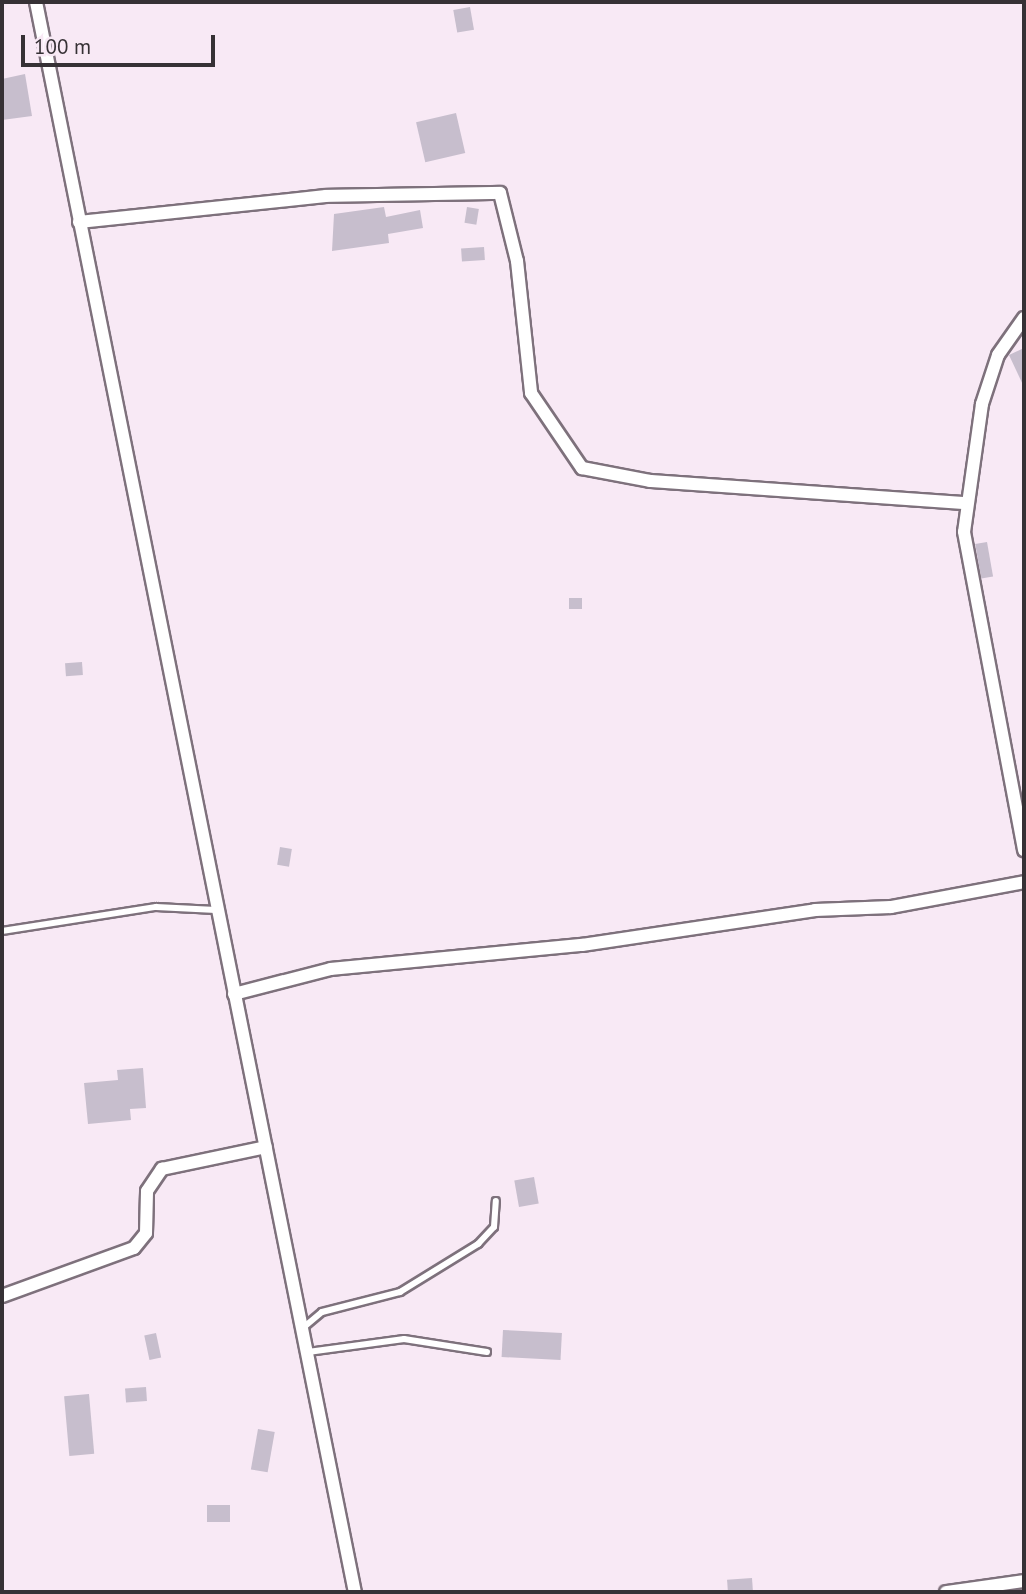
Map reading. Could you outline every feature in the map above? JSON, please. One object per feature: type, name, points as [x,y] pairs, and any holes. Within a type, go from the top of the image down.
[{"type":"street","points":[[36,2],[216,910],[355,1592]]},
{"type":"street","points":[[79,222],[326,195],[500,193],[515,250],[531,393],[582,468],[650,481],[964,503]]},
{"type":"street","points":[[1024,318],[998,355],[964,503],[965,560],[1024,850]]},
{"type":"street","points":[[234,995],[331,969],[582,945],[815,910],[891,907],[1024,883]]},
{"type":"street","points":[[2,1296],[134,1248],[146,1233],[147,1191],[162,1169],[266,1147]]},
{"type":"street","points":[[946,1592],[1024,1581]]},
{"type":"lane","points":[[2,931],[156,907],[216,910]]},
{"type":"lane","points":[[303,1328],[322,1312],[400,1292],[478,1244],[494,1227],[496,1201]]},
{"type":"lane","points":[[308,1353],[404,1339],[486,1352]]},
{"type":"building","points":[[470,7],[474,30],[457,33],[453,10]]},
{"type":"building","points":[[25,74],[32,116],[2,120],[2,79]]},
{"type":"building","points":[[456,113],[465,153],[425,162],[416,122]]},
{"type":"building","points":[[384,207],[386,217],[420,210],[423,228],[388,234],[389,243],[332,251],[334,214]]},
{"type":"building","points":[[467,207],[479,209],[476,225],[464,223]]},
{"type":"building","points":[[484,247],[485,260],[462,262],[461,249]]},
{"type":"building","points":[[1024,348],[1024,387],[1009,355]]},
{"type":"building","points":[[987,542],[993,576],[981,579],[975,544]]},
{"type":"building","points":[[569,598],[582,598],[582,609],[569,609]]},
{"type":"building","points":[[82,662],[83,675],[66,676],[65,663]]},
{"type":"building","points":[[280,847],[292,849],[289,867],[277,865]]},
{"type":"building","points":[[143,1068],[146,1108],[130,1109],[131,1120],[88,1124],[84,1083],[118,1080],[117,1070]]},
{"type":"building","points":[[534,1177],[539,1204],[519,1207],[514,1180]]},
{"type":"building","points":[[503,1330],[562,1333],[561,1360],[502,1357]]},
{"type":"building","points":[[156,1333],[161,1357],[149,1360],[144,1335]]},
{"type":"building","points":[[146,1387],[147,1401],[126,1402],[125,1388]]},
{"type":"building","points":[[89,1394],[94,1454],[69,1456],[64,1396]]},
{"type":"building","points":[[258,1429],[275,1432],[268,1472],[251,1469]]},
{"type":"building","points":[[207,1505],[230,1505],[230,1522],[207,1522]]},
{"type":"building","points":[[752,1578],[753,1592],[728,1592],[727,1580]]}]
